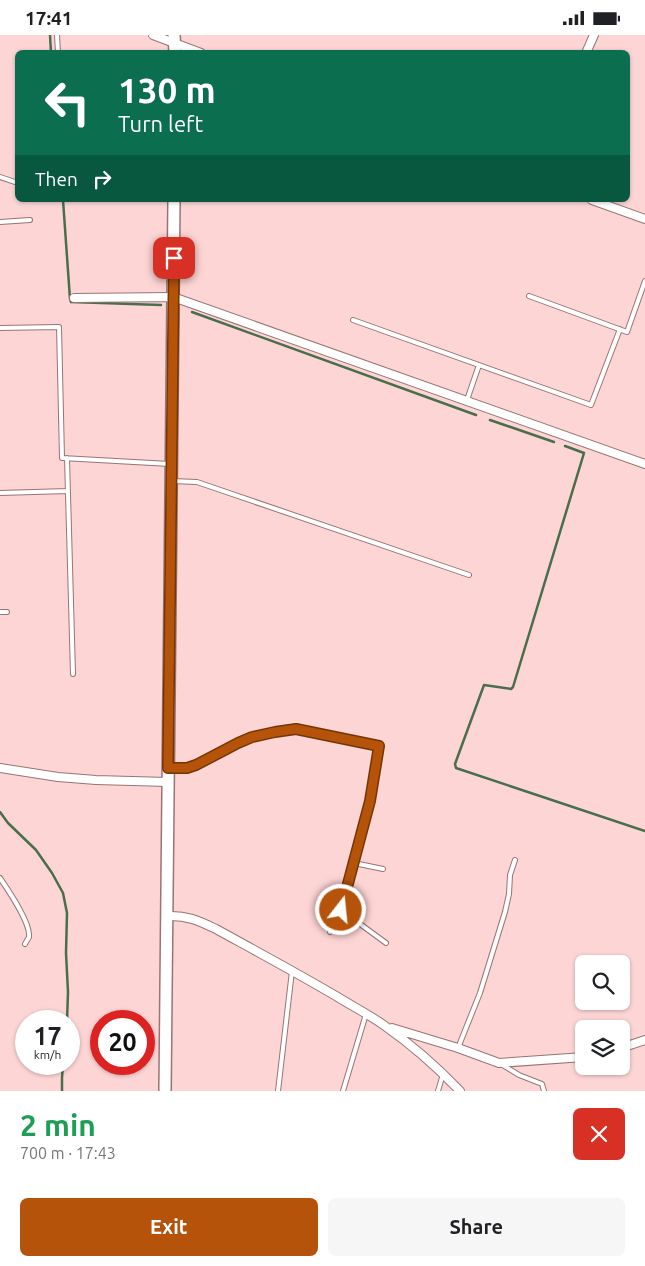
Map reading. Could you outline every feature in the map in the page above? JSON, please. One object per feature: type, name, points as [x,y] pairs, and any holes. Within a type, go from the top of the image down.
[{"type":"street","points":[[154,35],[193,50]]},
{"type":"street","points":[[587,50],[594,35]]},
{"type":"street","points":[[165,1091],[174,202]]},
{"type":"street","points":[[598,202],[645,219]]},
{"type":"street","points":[[74,298],[173,297],[645,464]]},
{"type":"street","points":[[0,768],[58,777],[168,782]]},
{"type":"street","points":[[167,916],[186,917],[202,922],[385,1025],[444,1074],[460,1091]]},
{"type":"street","points":[[385,1025],[499,1063],[575,1058]]},
{"type":"street","points":[[630,1044],[645,1040]]},
{"type":"lane","points":[[58,35],[58,50]]},
{"type":"lane","points":[[0,177],[15,182]]},
{"type":"lane","points":[[0,222],[30,220]]},
{"type":"lane","points":[[528,295],[627,332],[645,281]]},
{"type":"lane","points":[[353,321],[591,405],[620,329]]},
{"type":"lane","points":[[0,329],[59,327],[62,458],[171,464]]},
{"type":"lane","points":[[467,400],[479,365]]},
{"type":"lane","points":[[67,458],[73,674]]},
{"type":"lane","points":[[171,481],[197,482],[469,575]]},
{"type":"lane","points":[[0,493],[68,491]]},
{"type":"lane","points":[[0,612],[7,612]]},
{"type":"lane","points":[[168,768],[192,767],[245,740],[296,729],[379,746],[370,801],[354,863],[341,910],[330,932]]},
{"type":"lane","points":[[458,1048],[480,993],[505,912],[509,895],[510,875],[515,860]]},
{"type":"lane","points":[[354,863],[383,869]]},
{"type":"lane","points":[[0,878],[18,906],[27,925],[29,937],[25,944]]},
{"type":"lane","points":[[341,910],[386,943]]},
{"type":"lane","points":[[278,1091],[292,971]]},
{"type":"lane","points":[[343,1091],[366,1014]]},
{"type":"lane","points":[[499,1063],[519,1075],[542,1084],[544,1091]]},
{"type":"lane","points":[[438,1091],[444,1074]]},
{"type":"waterway","points":[[50,35],[51,50]]},
{"type":"waterway","points":[[63,202],[71,302],[161,305]]},
{"type":"waterway","points":[[192,312],[476,415]]},
{"type":"waterway","points":[[490,420],[554,442]]},
{"type":"waterway","points":[[565,446],[584,453],[513,687],[511,689],[484,685],[455,764],[456,768],[645,831]]},
{"type":"waterway","points":[[0,812],[8,823],[36,850],[63,893],[67,913],[67,1010]]},
{"type":"waterway","points":[[62,1075],[62,1091]]},
{"type":"route","points":[[174,258],[168,768],[187,768],[252,737],[296,729],[379,746],[370,801],[341,910]]}]
